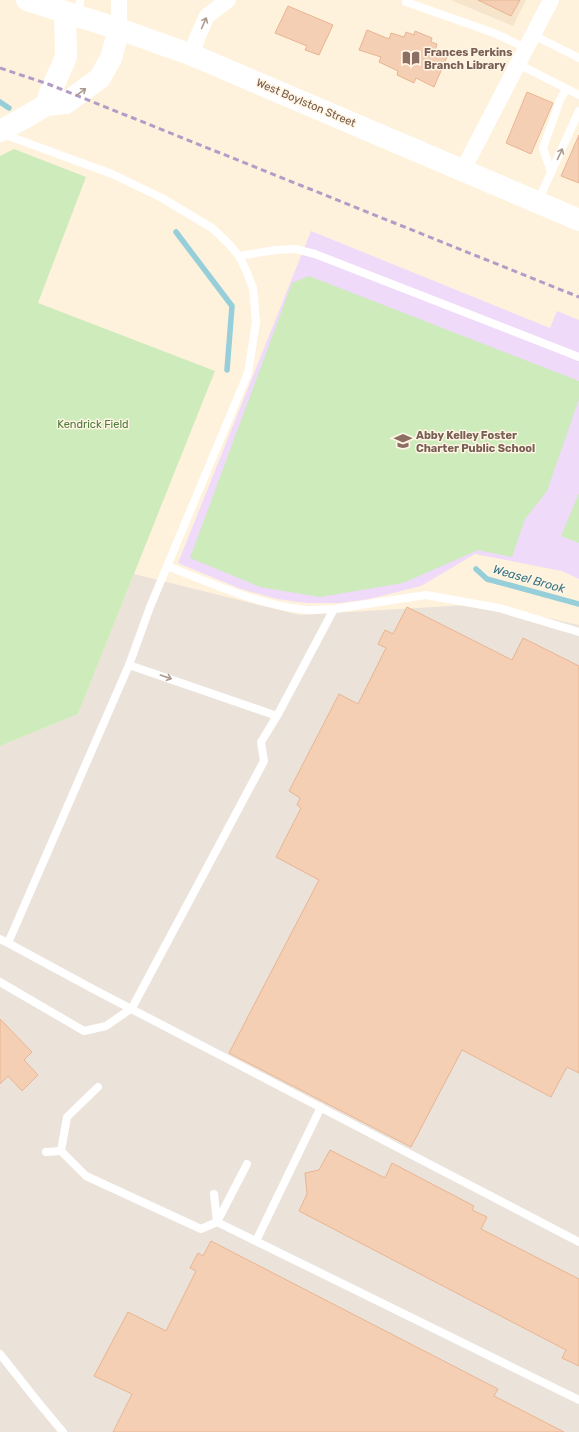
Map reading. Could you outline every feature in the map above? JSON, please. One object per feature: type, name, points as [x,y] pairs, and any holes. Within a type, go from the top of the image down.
[{"type":"main road","name":"West Boylston Street","points":[[27,0],[75,9],[119,29],[192,55],[579,220]]},
{"type":"main road","points":[[46,105],[66,57],[75,9]]},
{"type":"main road","points":[[0,132],[46,105],[66,103],[100,78],[111,58],[119,29]]},
{"type":"street","points":[[119,0],[119,29]]},
{"type":"street","points":[[192,55],[197,38],[207,16],[228,0]]},
{"type":"street","points":[[463,170],[551,0]]},
{"type":"lane","points":[[406,2],[494,33],[529,42],[579,58]]},
{"type":"lane","points":[[518,64],[579,95]]},
{"type":"lane","points":[[551,172],[543,148],[560,100],[566,89]]},
{"type":"lane","points":[[538,202],[579,111]]},
{"type":"lane","points":[[0,132],[112,174],[162,198],[212,228],[239,256],[246,270],[253,288],[256,322],[248,373],[167,566],[129,664],[4,941],[579,1242]]},
{"type":"lane","points":[[239,256],[276,250],[295,249],[316,254],[579,356]]},
{"type":"lane","points":[[167,566],[237,594],[272,604],[308,610],[334,609],[426,595],[499,608],[579,632]]},
{"type":"lane","points":[[0,982],[84,1031],[106,1026],[132,1008],[264,761],[261,742],[277,716],[334,609]]},
{"type":"lane","points":[[129,664],[277,716]]},
{"type":"lane","points":[[61,1151],[67,1117],[98,1087]]},
{"type":"lane","points":[[256,1241],[321,1107]]},
{"type":"lane","points":[[46,1152],[61,1151],[86,1176],[201,1229],[217,1222],[247,1164]]},
{"type":"lane","points":[[214,1194],[217,1222]]},
{"type":"lane","points":[[217,1222],[579,1400]]},
{"type":"lane","points":[[0,1354],[63,1432]]},
{"type":"shaded area","points":[[451,0],[526,0],[513,26]]},
{"type":"shaded area","name":"Abby Kelley Foster Charter Public School","points":[[311,231],[550,328],[557,311],[579,320],[579,579],[562,571],[475,554],[421,586],[369,599],[339,603],[307,603],[277,599],[241,589],[178,563]]},
{"type":"shaded area","points":[[134,574],[300,615],[484,604],[579,625],[579,1432],[0,1432],[0,746],[78,714]]},
{"type":"green space","name":"Kendrick Field","points":[[14,149],[86,177],[38,303],[215,371],[78,714],[0,746],[0,156]]},
{"type":"green space","name":"Abby Kelley Foster Charter Public School","points":[[309,276],[579,381],[579,399],[547,491],[525,519],[512,557],[478,550],[403,583],[320,597],[260,587],[190,558],[292,283]]},
{"type":"green space","points":[[579,493],[579,543],[561,536]]},
{"type":"building","points":[[478,0],[520,0],[511,16]]},
{"type":"building","points":[[288,6],[333,25],[319,55],[305,50],[307,46],[275,33]]},
{"type":"building","points":[[367,30],[389,39],[391,33],[404,37],[406,32],[414,35],[415,31],[432,38],[431,42],[437,44],[435,51],[447,57],[434,87],[416,78],[414,83],[397,75],[398,71],[379,62],[381,57],[359,50]]},
{"type":"building","points":[[527,92],[553,103],[531,154],[506,143]]},
{"type":"building","points":[[579,135],[579,183],[561,176]]},
{"type":"building","points":[[407,607],[512,660],[523,638],[579,666],[579,1073],[567,1067],[551,1097],[462,1050],[411,1147],[229,1053],[319,880],[276,857],[301,808],[297,805],[300,798],[289,791],[339,694],[358,704],[386,648],[378,644],[385,630],[393,634]]},
{"type":"building","points":[[0,1019],[32,1052],[24,1060],[38,1075],[22,1091],[8,1076],[0,1084]]},
{"type":"building","points":[[330,1150],[385,1178],[392,1163],[474,1206],[472,1210],[487,1217],[481,1229],[579,1279],[579,1366],[562,1358],[566,1350],[299,1211],[307,1194],[305,1173],[319,1170]]},
{"type":"building","points":[[211,1241],[498,1389],[494,1396],[564,1432],[113,1432],[132,1394],[94,1376],[128,1312],[166,1331],[196,1271],[190,1268],[198,1253],[203,1256]]},
{"type":"waterway","name":"Weasel Brook","points":[[0,102],[9,108]]},
{"type":"waterway","name":"Weasel Brook","points":[[176,232],[232,306],[227,370]]},
{"type":"waterway","name":"Weasel Brook","points":[[476,569],[487,579],[579,604]]},
{"type":"railway","points":[[0,68],[48,84],[579,297]]},
{"type":"place","name":"Frances Perkins Branch Library","points":[[411,58]]},
{"type":"place","name":"Abby Kelley Foster Charter Public School","points":[[403,441]]}]
